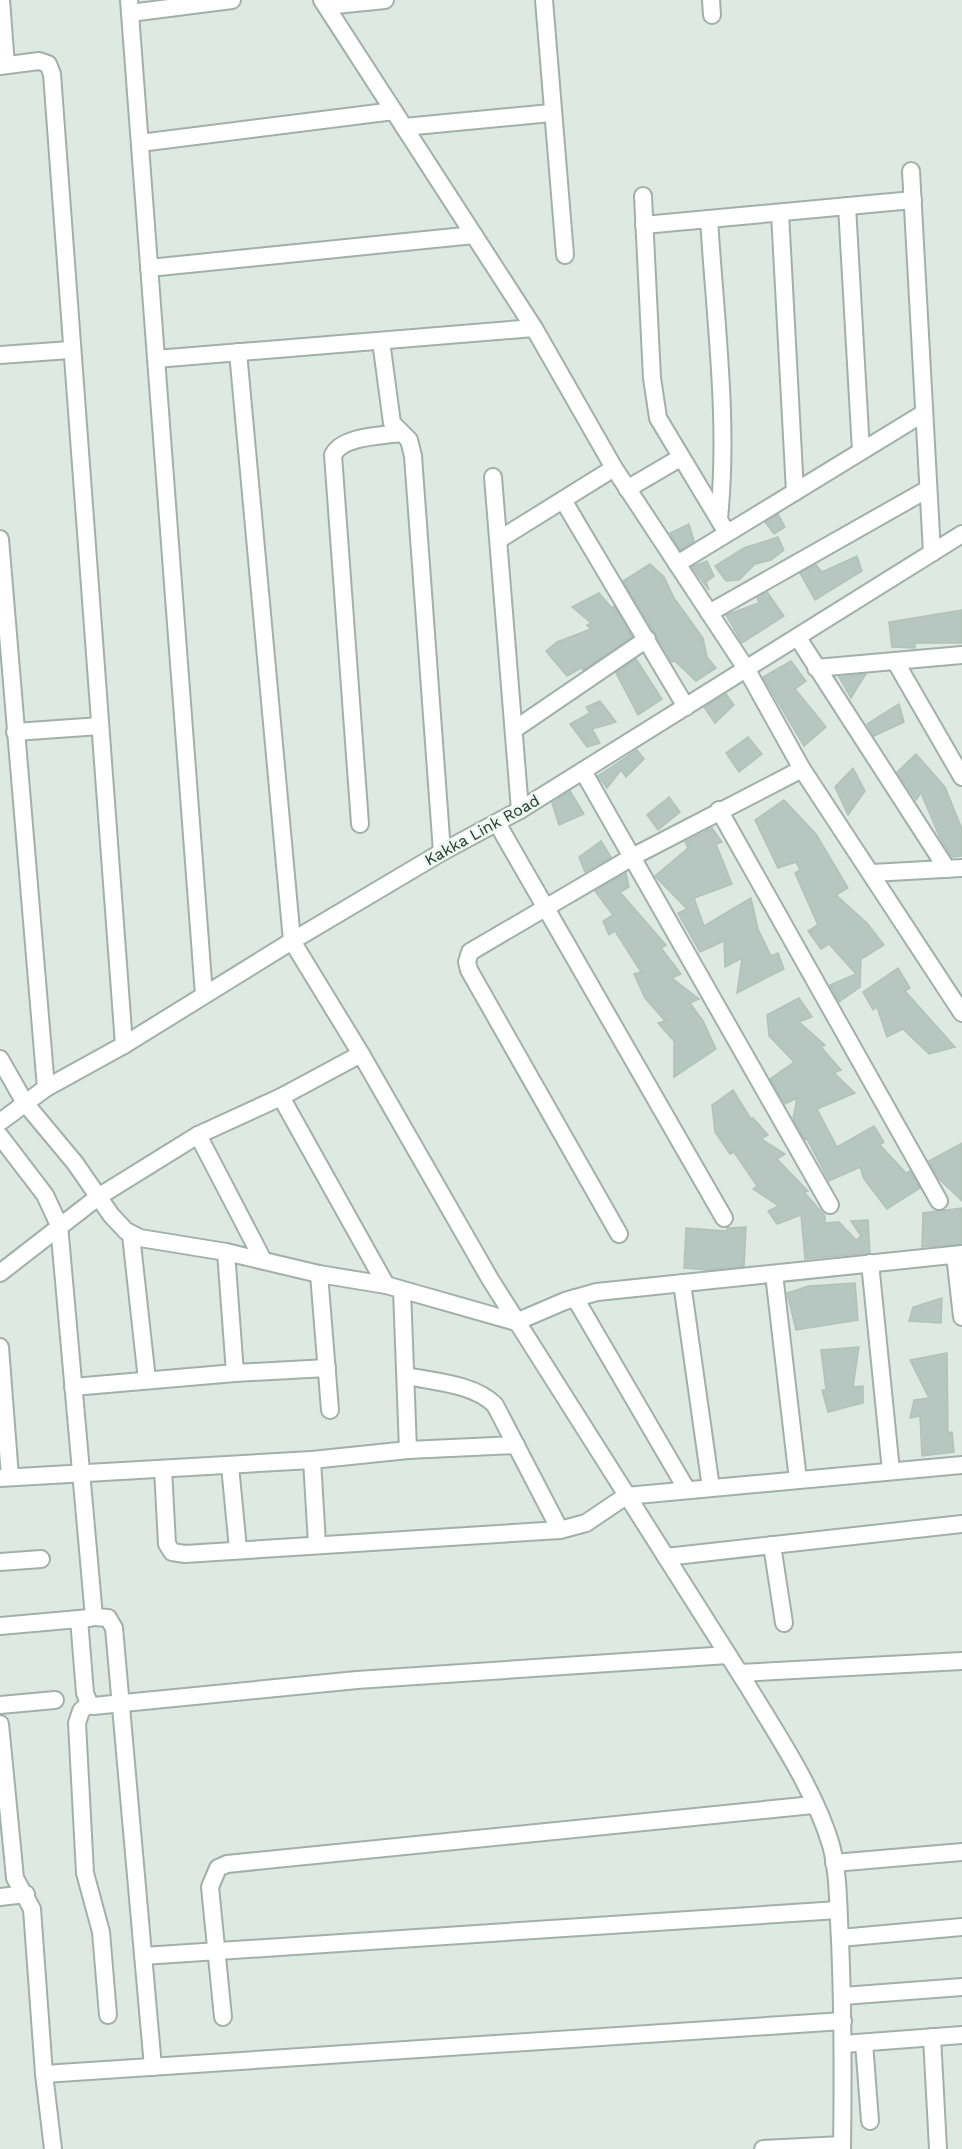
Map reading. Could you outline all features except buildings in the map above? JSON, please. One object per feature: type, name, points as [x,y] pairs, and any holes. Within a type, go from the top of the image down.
[{"type":"street","points":[[1,0],[3,65],[44,62],[52,74],[70,350],[124,1045]]},
{"type":"street","points":[[204,995],[130,7],[232,0]]},
{"type":"street","points":[[324,3],[385,0]]},
{"type":"street","points":[[544,0],[551,113],[565,255]]},
{"type":"street","points":[[324,3],[534,328],[627,489],[747,670],[802,769],[957,998],[962,1013]]},
{"type":"street","points":[[140,142],[394,111]]},
{"type":"street","points":[[405,127],[551,113]]},
{"type":"street","points":[[911,171],[932,554]]},
{"type":"street","points":[[643,196],[655,405],[662,428],[723,526]]},
{"type":"street","points":[[645,225],[913,200]]},
{"type":"street","points":[[847,206],[861,451]]},
{"type":"street","points":[[780,213],[795,492]]},
{"type":"street","points":[[709,219],[722,443],[723,526]]},
{"type":"street","points":[[149,267],[474,236]]},
{"type":"street","points":[[156,359],[534,328]]},
{"type":"street","points":[[381,341],[392,423],[409,441],[413,456],[442,852]]},
{"type":"street","points":[[0,355],[70,350]]},
{"type":"street","points":[[238,352],[292,941],[361,1054],[516,1322],[791,1757],[830,1844],[834,1863],[843,1996],[842,2147],[763,2149]]},
{"type":"street","points":[[676,564],[723,526],[795,492],[924,413]]},
{"type":"street","points":[[360,824],[333,455],[336,449],[349,442],[400,433]]},
{"type":"street","points":[[627,489],[680,458]]},
{"type":"street","points":[[500,539],[614,468]]},
{"type":"street","points":[[493,477],[500,539],[520,810]]},
{"type":"street","points":[[709,613],[928,489]]},
{"type":"street","points":[[563,500],[686,707]]},
{"type":"street","name":"Kakka Link Road","points":[[0,1122],[46,1088],[124,1045],[442,852],[520,810],[962,534]]},
{"type":"street","points":[[0,538],[46,1088]]},
{"type":"street","points":[[798,638],[816,668],[955,869]]},
{"type":"street","points":[[515,729],[647,639]]},
{"type":"street","points":[[816,668],[962,655]]},
{"type":"street","points":[[895,661],[962,777]]},
{"type":"street","points":[[15,732],[100,726]]},
{"type":"street","points":[[619,1234],[467,966],[470,952],[634,856],[802,769]]},
{"type":"street","points":[[583,771],[634,856],[830,1205]]},
{"type":"street","points":[[719,810],[939,1201]]},
{"type":"street","points":[[497,823],[723,1218]]},
{"type":"street","points":[[872,873],[955,869]]},
{"type":"street","points":[[0,1273],[98,1197],[198,1135],[280,1097],[361,1054]]},
{"type":"street","points":[[0,1059],[25,1103],[75,1163],[121,1227],[131,1235],[226,1252],[319,1274],[394,1288],[516,1322],[575,1298],[627,1287],[870,1263],[959,1262],[962,1317]]},
{"type":"street","points":[[280,1097],[394,1288],[407,1376],[408,1450]]},
{"type":"street","points":[[198,1135],[263,1260]]},
{"type":"street","points":[[0,1136],[45,1195],[59,1225],[82,1475],[87,1618],[85,1693],[89,1703],[93,1706],[357,1680],[728,1655]]},
{"type":"street","points":[[131,1235],[147,1380]]},
{"type":"street","points":[[226,1252],[235,1373]]},
{"type":"street","points":[[870,1263],[891,1471]]},
{"type":"street","points":[[319,1274],[330,1410]]},
{"type":"street","points":[[774,1274],[798,1480]]},
{"type":"street","points":[[682,1283],[711,1488]]},
{"type":"street","points":[[575,1298],[687,1490]]},
{"type":"street","points":[[0,1347],[5,1478],[230,1466],[408,1450],[516,1445]]},
{"type":"street","points":[[73,1387],[235,1373],[327,1368]]},
{"type":"street","points":[[407,1376],[474,1391],[487,1397],[495,1405],[560,1530]]},
{"type":"street","points":[[312,1460],[316,1544]]},
{"type":"street","points":[[163,1470],[168,1548],[172,1552],[185,1554],[560,1530],[586,1523],[626,1496],[962,1465]]},
{"type":"street","points":[[230,1466],[238,1549]]},
{"type":"street","points":[[666,1557],[962,1524]]},
{"type":"street","points":[[772,1545],[784,1623]]},
{"type":"street","points":[[0,1562],[41,1559]]},
{"type":"street","points":[[0,1626],[87,1618],[108,1618],[114,1625],[153,2067]]},
{"type":"street","points":[[740,1673],[962,1660]]},
{"type":"street","points":[[0,1705],[56,1700]]},
{"type":"street","points":[[89,1703],[81,1711],[77,1723],[85,1873],[101,1932],[108,2015]]},
{"type":"street","points":[[0,1724],[15,1878],[26,1894],[32,1909],[44,2074],[53,2149]]},
{"type":"street","points":[[223,2017],[210,1887],[218,1868],[227,1864],[813,1805]]},
{"type":"street","points":[[834,1863],[962,1852]]},
{"type":"street","points":[[0,1897],[26,1894]]},
{"type":"street","points":[[143,1956],[838,1910]]},
{"type":"street","points":[[840,1938],[962,1927]]},
{"type":"street","points":[[843,1996],[962,1987]]},
{"type":"street","points":[[44,2074],[843,2021]]},
{"type":"street","points":[[843,2044],[962,2035]]},
{"type":"street","points":[[932,2037],[938,2149]]},
{"type":"street","points":[[864,2043],[870,2121]]}]
